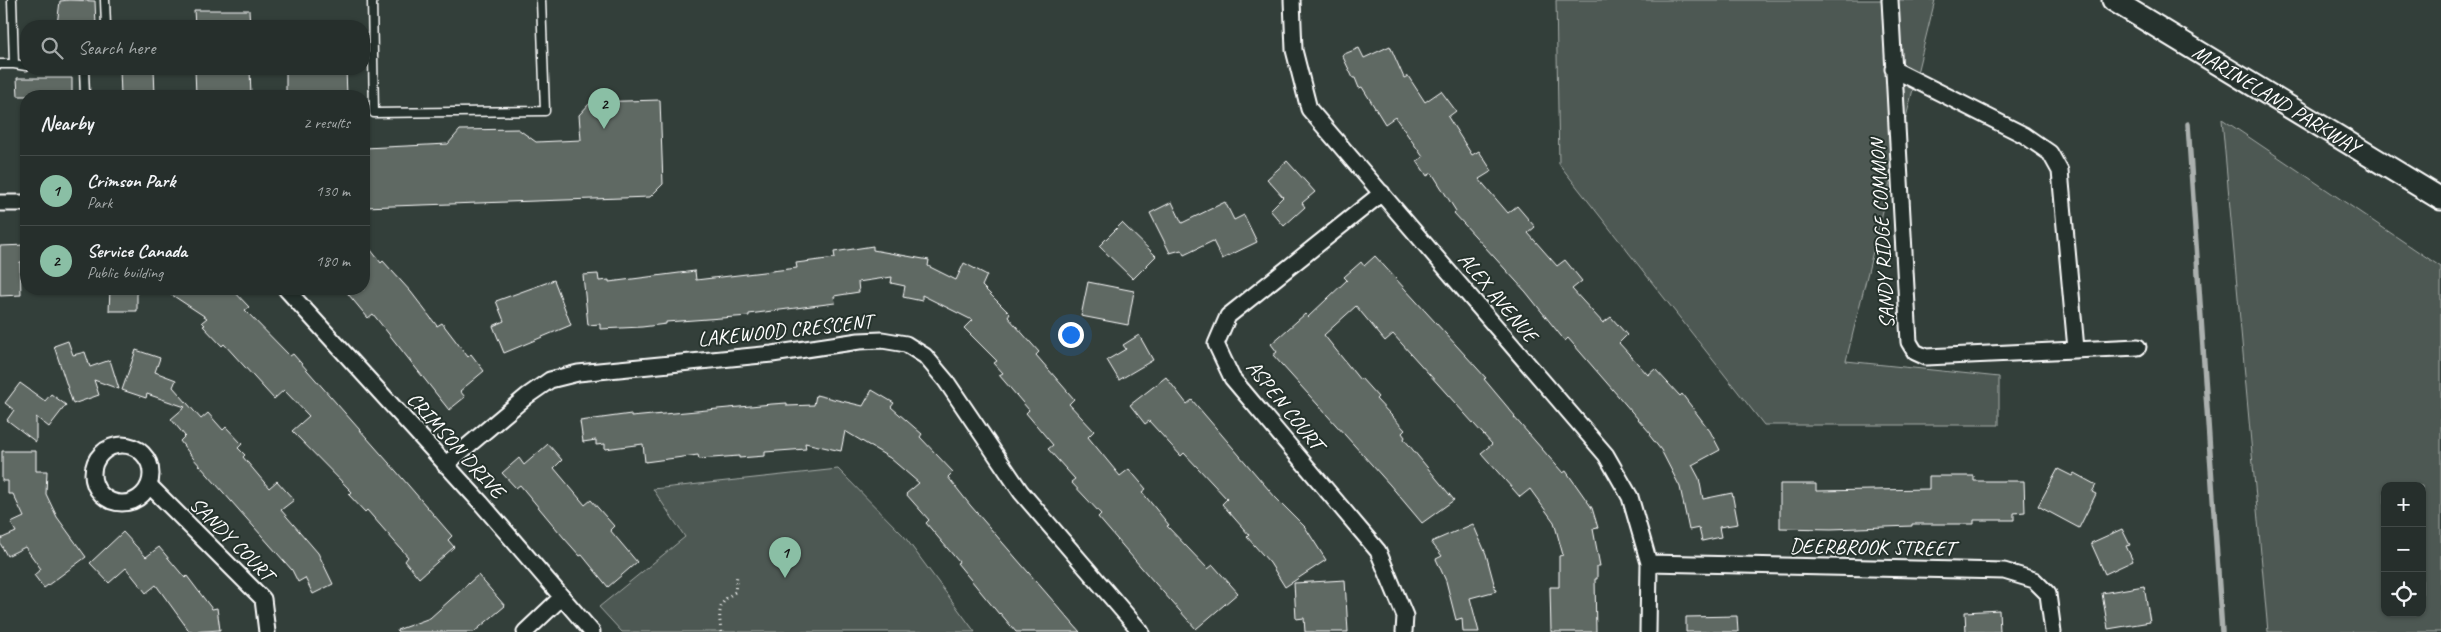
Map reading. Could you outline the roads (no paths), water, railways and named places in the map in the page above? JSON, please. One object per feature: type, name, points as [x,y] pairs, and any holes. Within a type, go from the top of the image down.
[{"type":"main road","name":"MARINELAND PARKWAY","points":[[2113,0],[2441,199]]},
{"type":"street","name":"ALEX AVENUE","points":[[1292,0],[1294,50],[1309,109],[1606,455],[1630,497],[1649,563],[1648,632]]},
{"type":"street","name":"SANDY RIDGE COMMON","points":[[1890,0],[1909,342],[1915,352],[1926,357],[2138,347]]},
{"type":"street","points":[[1893,69],[2024,135],[2050,153],[2060,171],[2076,349]]},
{"type":"street","name":"ASPEN COURT","points":[[1382,193],[1228,316],[1216,344],[1232,378],[1378,551],[1405,616],[1404,632]]},
{"type":"street","points":[[0,203],[20,203]]},
{"type":"street","name":"CRIMSON DRIVE","points":[[291,295],[592,632]]},
{"type":"street","name":"LAKEWOOD CRESCENT","points":[[445,465],[527,396],[550,380],[578,373],[772,354],[859,341],[882,340],[906,344],[925,356],[946,381],[1021,492],[1141,632]]},
{"type":"street","name":"SANDY COURT","points":[[149,485],[263,599],[267,632]]},
{"type":"street","name":"DEERBROOK STREET","points":[[1649,563],[2004,571],[2034,580],[2048,594],[2053,632]]},
{"type":"street","points":[[525,632],[562,597]]},
{"type":"lane","points":[[12,0],[14,64]]},
{"type":"lane","points":[[105,0],[106,20]]},
{"type":"lane","points":[[372,0],[374,113],[545,111],[540,0]]},
{"type":"lane","points":[[0,64],[20,65]]},
{"type":"lane","points":[[84,75],[85,90]]},
{"type":"waterway","points":[[2188,124],[2222,632]]},
{"type":"place","name":"Service Canada","points":[[604,129]]},
{"type":"place","name":"Crimson Park","points":[[785,578]]}]
